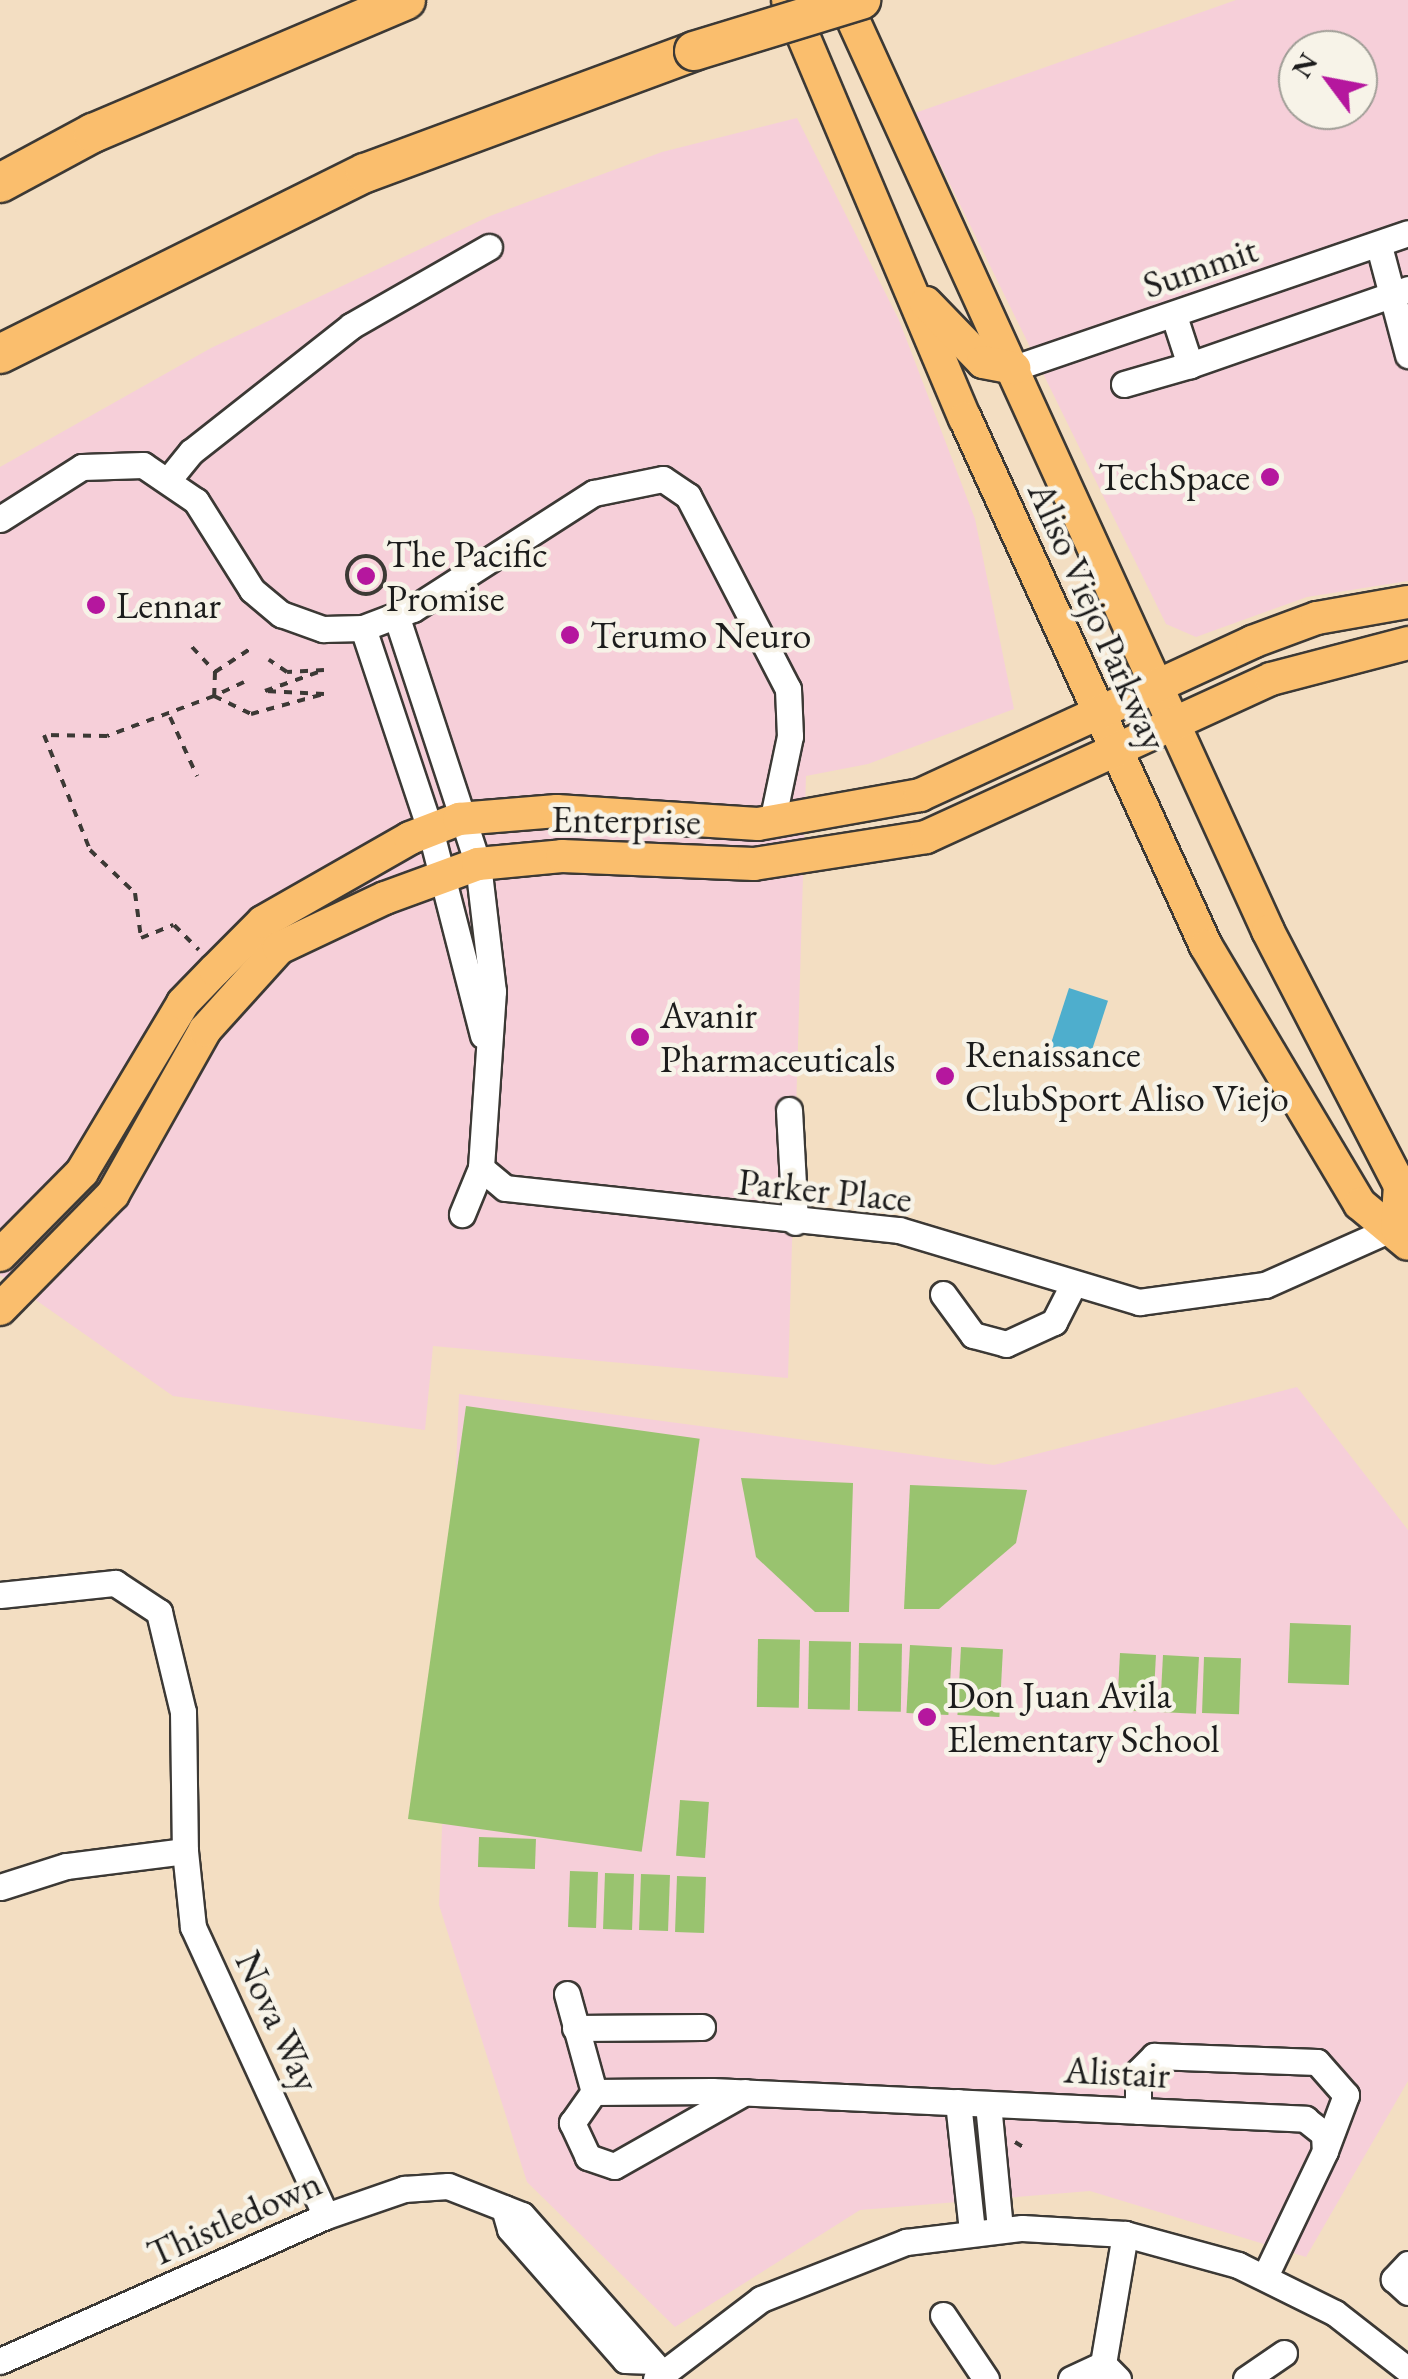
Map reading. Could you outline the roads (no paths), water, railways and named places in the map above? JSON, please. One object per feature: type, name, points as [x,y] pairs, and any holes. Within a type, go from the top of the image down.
[{"type":"highway","points":[[0,183],[93,132],[406,0]]},
{"type":"highway","points":[[0,354],[365,173],[694,51],[862,0]]},
{"type":"main road","name":"Aliso Viejo Parkway","points":[[788,0],[1113,749],[1268,1058],[1360,1204],[1404,1231]]},
{"type":"main road","name":"Aliso Viejo Parkway","points":[[844,0],[880,97],[1014,368],[1171,725],[1400,1186],[1404,1231]]},
{"type":"main road","points":[[916,292],[975,356],[1014,368]]},
{"type":"main road","name":"Enterprise","points":[[0,1255],[82,1172],[183,1003],[264,922],[445,824],[557,811],[772,822],[920,795],[1318,618],[1408,602]]},
{"type":"main road","name":"Enterprise","points":[[0,1308],[113,1194],[188,1056],[279,948],[478,864],[844,856],[926,837],[1271,679],[1408,643]]},
{"type":"street","name":"Summit","points":[[1014,368],[1408,233]]},
{"type":"street","points":[[1379,246],[1402,292],[1408,355]]},
{"type":"street","points":[[169,479],[191,452],[352,326],[489,247]]},
{"type":"street","points":[[1124,384],[1402,292]]},
{"type":"street","points":[[1174,316],[1190,365]]},
{"type":"street","points":[[0,519],[82,467],[115,461],[169,479],[196,501],[252,590],[282,614],[323,629],[363,628],[397,618],[594,494],[652,477],[674,484],[788,690],[790,736],[772,822]]},
{"type":"street","points":[[397,618],[445,824],[442,877],[483,1037]]},
{"type":"street","points":[[363,628],[445,824],[478,864],[494,991],[483,1037],[480,1168],[462,1214]]},
{"type":"street","points":[[789,1110],[795,1222]]},
{"type":"street","name":"Parker Place","points":[[480,1168],[505,1188],[795,1222],[899,1230],[1072,1287],[1139,1302],[1266,1286],[1404,1231]]},
{"type":"street","points":[[943,1294],[961,1326],[1006,1344],[1054,1322],[1072,1287]]},
{"type":"street","name":"Nova Way","points":[[0,1595],[115,1583],[159,1612],[183,1712],[185,1851],[193,1927],[326,2216]]},
{"type":"street","points":[[0,1887],[66,1866],[185,1851]]},
{"type":"street","points":[[567,1994],[594,2092],[572,2124],[588,2157],[614,2166],[745,2092]]},
{"type":"street","points":[[576,2028],[702,2027]]},
{"type":"street","points":[[1138,2111],[1138,2072],[1154,2056],[1317,2062],[1346,2095],[1266,2276]]},
{"type":"street","name":"Alistair","points":[[594,2092],[745,2092],[1305,2119],[1324,2134],[1324,2152]]},
{"type":"street","points":[[958,2102],[972,2231]]},
{"type":"street","points":[[988,2104],[1000,2229]]},
{"type":"street","name":"Thistledown","points":[[0,2361],[326,2216],[404,2189],[448,2186],[522,2215],[643,2345],[655,2371]]},
{"type":"street","points":[[655,2371],[761,2299],[906,2242],[1000,2229],[1125,2234],[1266,2276],[1408,2370]]},
{"type":"street","points":[[1071,2379],[1111,2371],[1125,2234]]},
{"type":"street","points":[[1408,2264],[1394,2278],[1408,2292]]},
{"type":"street","points":[[942,2315],[986,2379]]},
{"type":"street","points":[[1246,2379],[1284,2353]]},
{"type":"water","points":[[1069,988],[1108,1001],[1086,1067],[1047,1055]]},
{"type":"place","name":"TechSpace","points":[[1270,477]]},
{"type":"place","name":"The Pacific Promise","points":[[366,576]]},
{"type":"place","name":"Lennar","points":[[96,605]]},
{"type":"place","name":"Terumo Neuro","points":[[570,635]]},
{"type":"place","name":"Avanir Pharmaceuticals","points":[[640,1037]]},
{"type":"place","name":"Renaissance ClubSport Aliso Viejo","points":[[945,1076]]},
{"type":"place","name":"Don Juan Avila Elementary School","points":[[927,1717]]}]
